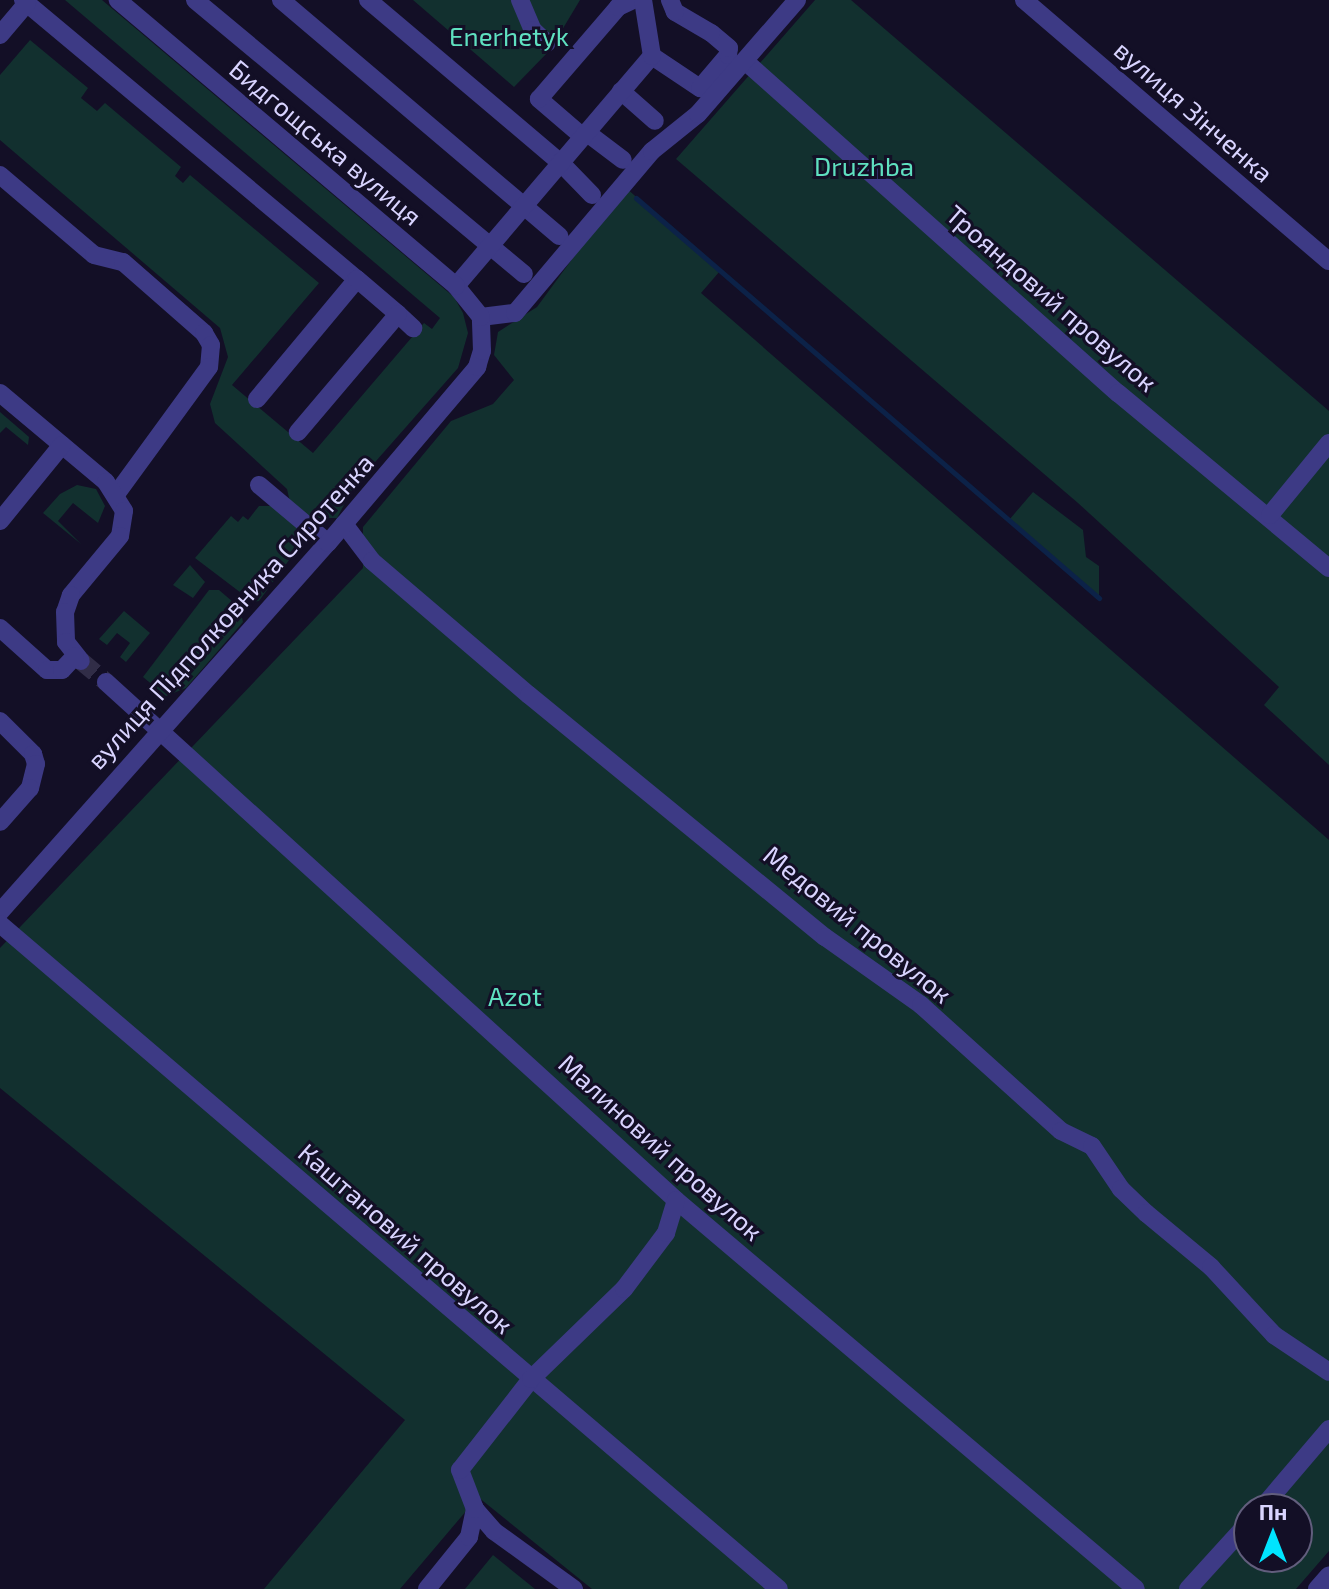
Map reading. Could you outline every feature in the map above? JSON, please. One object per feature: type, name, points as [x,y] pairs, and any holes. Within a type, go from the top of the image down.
[{"type":"street","name":"Бидгощська вулиця","points":[[118,0],[456,286],[481,317]]},
{"type":"street","points":[[195,0],[524,274]]},
{"type":"street","points":[[281,0],[559,236]]},
{"type":"street","points":[[368,0],[560,162],[592,195]]},
{"type":"street","points":[[520,0],[533,30],[547,43]]},
{"type":"street","points":[[623,160],[539,99],[618,7],[633,0]]},
{"type":"street","points":[[643,0],[652,56],[700,88],[728,55],[729,48],[711,33],[675,12],[670,0]]},
{"type":"street","points":[[481,317],[515,313],[652,151],[698,114],[797,0]]},
{"type":"street","name":"вулиця Зінченка","points":[[1024,0],[1329,261]]},
{"type":"street","points":[[0,35],[25,2],[413,328]]},
{"type":"street","points":[[456,286],[652,56]]},
{"type":"street","name":"Трояндовий провулок","points":[[746,62],[1118,393],[1270,515],[1329,568]]},
{"type":"street","points":[[621,91],[655,121]]},
{"type":"street","points":[[0,175],[94,255],[123,262],[204,333],[211,345],[209,367],[117,493]]},
{"type":"street","points":[[257,399],[357,279]]},
{"type":"street","points":[[298,432],[398,314]]},
{"type":"street","name":"вулиця Підполковника Сиротенка","points":[[0,912],[118,776],[164,731],[477,367],[482,337],[481,317]]},
{"type":"street","points":[[0,393],[117,493],[124,511],[120,536],[71,595],[65,612],[63,630],[78,658],[62,670],[47,670],[0,628]]},
{"type":"street","points":[[1270,515],[1329,443]]},
{"type":"street","points":[[0,521],[62,445]]},
{"type":"street","points":[[259,485],[328,543]]},
{"type":"street","name":"Медовий провулок","points":[[344,524],[372,561],[529,695],[825,937],[921,1005],[1061,1131],[1092,1146],[1137,1205],[1211,1267],[1274,1335],[1329,1372]]},
{"type":"street","name":"Малиновий провулок","points":[[106,682],[164,731],[676,1200],[1136,1589]]},
{"type":"street","points":[[0,721],[33,754],[36,764],[30,788],[0,822]]},
{"type":"street","name":"Каштановий провулок","points":[[0,924],[779,1589]]},
{"type":"street","points":[[574,1589],[520,1553],[475,1509],[460,1470],[531,1379],[624,1289],[666,1233],[676,1200]]},
{"type":"street","points":[[1275,1493],[1329,1429]]},
{"type":"street","points":[[427,1589],[469,1537],[475,1509]]},
{"type":"street","points":[[1188,1589],[1233,1540]]},
{"type":"green space","points":[[65,0],[102,0],[454,297],[463,313],[468,333],[458,368],[354,486],[337,518],[309,518],[290,502],[287,489],[215,423],[210,404],[228,357],[220,328],[0,140],[0,75],[30,40],[88,88],[81,98],[97,111],[105,103],[181,167],[175,176],[183,183],[190,175],[319,283],[232,385],[313,453],[424,323],[432,329],[440,318]]},
{"type":"green space","name":"Enerhetyk","points":[[413,0],[580,0],[550,50],[514,87]]},
{"type":"green space","name":"Druzhba","points":[[815,0],[851,0],[1329,411],[1329,765],[1264,705],[1279,687],[1078,503],[676,159]]},
{"type":"green space","name":"Azot","points":[[625,187],[720,271],[701,293],[1329,840],[1329,1551],[1313,1569],[1313,1493],[1233,1493],[1233,1573],[1310,1573],[1296,1589],[592,1589],[478,1497],[400,1589],[264,1589],[405,1420],[0,1088],[0,948],[363,568],[363,527],[451,421],[493,404],[514,380],[494,355],[498,332],[537,307]]},
{"type":"green space","points":[[0,412],[29,437],[28,445],[6,427],[0,433]]},
{"type":"green space","points":[[77,485],[96,489],[105,506],[98,523],[73,503],[58,521],[81,544],[43,513],[60,494]]},
{"type":"green space","points":[[1033,492],[1083,530],[1086,557],[1099,566],[1099,598],[1009,520]]},
{"type":"green space","points":[[259,506],[272,506],[298,528],[303,541],[259,601],[253,602],[195,558],[231,516],[238,522],[243,516],[248,520]]},
{"type":"green space","points":[[190,565],[205,582],[193,598],[173,585]]},
{"type":"green space","points":[[209,590],[219,590],[240,608],[243,622],[186,688],[166,696],[143,677]]},
{"type":"green space","points":[[124,611],[150,633],[126,662],[120,657],[130,643],[117,633],[107,645],[99,639]]},
{"type":"green space","points":[[493,1555],[535,1589],[465,1589]]},
{"type":"waterway","points":[[636,198],[1099,598]]},
{"type":"tunnel","points":[[81,661],[106,682]]}]
